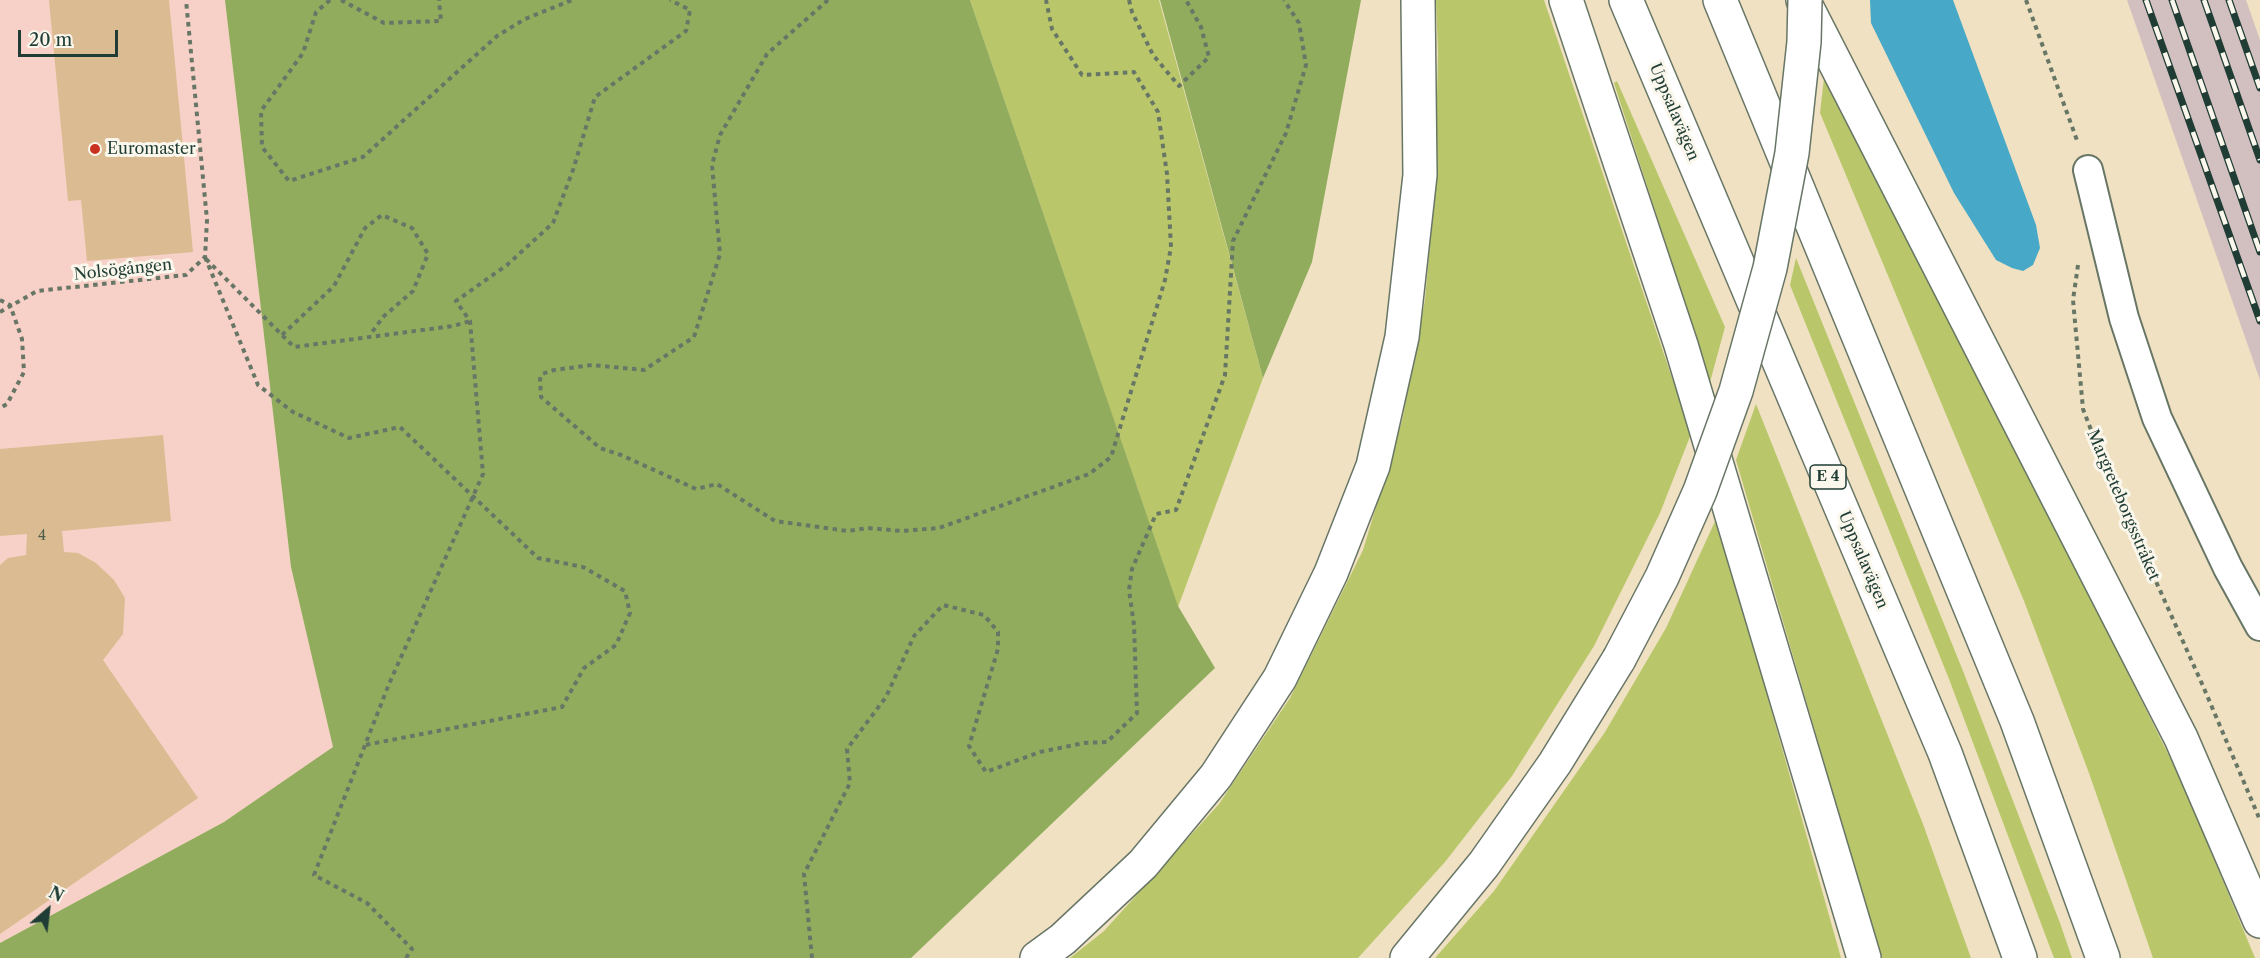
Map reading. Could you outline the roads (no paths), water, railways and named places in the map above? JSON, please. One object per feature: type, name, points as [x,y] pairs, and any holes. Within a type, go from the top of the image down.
[{"type":"highway","points":[[1037,958],[1063,939],[1143,864],[1216,776],[1280,678],[1331,573],[1373,466],[1402,337],[1420,175],[1418,0]]},
{"type":"highway","points":[[1566,0],[1681,345],[1864,958]]},
{"type":"highway","name":"Uppsalavägen","points":[[1626,0],[1945,753],[2020,958]]},
{"type":"highway","points":[[1720,0],[2017,721],[2103,958]]},
{"type":"highway","points":[[1407,958],[1484,864],[1555,762],[1619,659],[1662,577],[1700,491],[1736,391],[1770,268],[1792,153],[1804,42],[1804,0]]},
{"type":"highway","points":[[1804,0],[2181,738],[2260,921]]},
{"type":"street","points":[[2088,170],[2124,318],[2157,418],[2229,568],[2260,626]]},
{"type":"water","points":[[1870,0],[1953,0],[2036,225],[2040,248],[2033,265],[2023,271],[1996,260],[1954,193],[1871,23]]},
{"type":"railway","points":[[2146,0],[2260,321]]},
{"type":"railway","points":[[2172,0],[2260,252]]},
{"type":"railway","points":[[2204,0],[2260,160]]},
{"type":"railway","points":[[2229,0],[2260,88]]},
{"type":"place","name":"Euromaster","points":[[95,149]]}]
